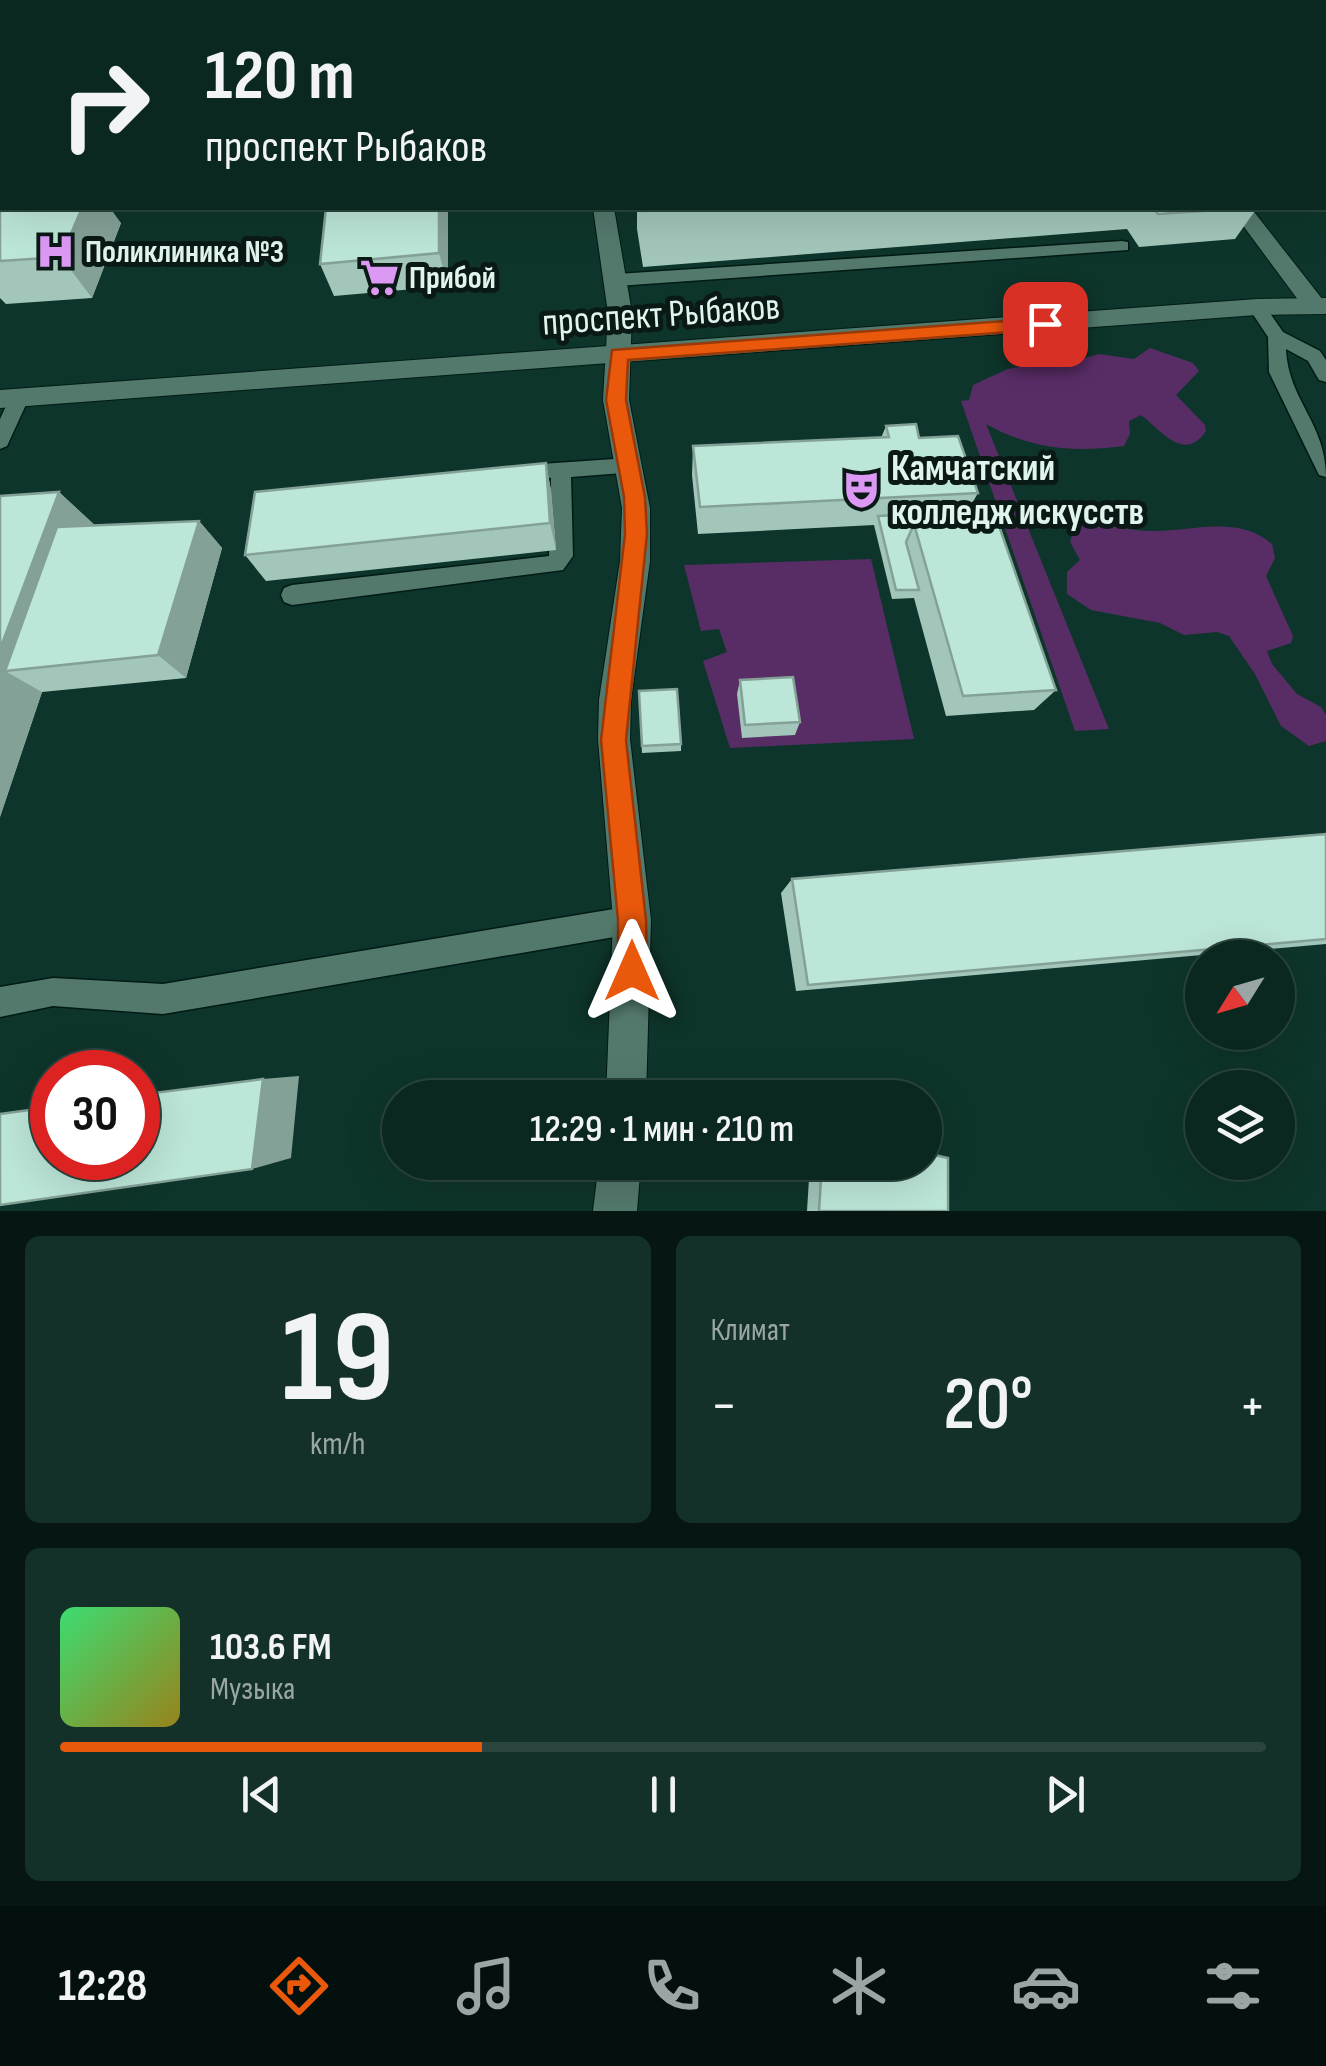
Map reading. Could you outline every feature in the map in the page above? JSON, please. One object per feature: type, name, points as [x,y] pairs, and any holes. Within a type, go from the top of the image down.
[{"type":"main road","points":[[604,210],[617,280],[616,400],[636,508],[635,561],[615,700],[614,740],[632,920],[627,1080]]},
{"type":"main road","points":[[1242,210],[1321,306]]},
{"type":"main road","name":"проспект Рыбаков","points":[[9,398],[1257,307],[1321,306]]},
{"type":"main road","points":[[615,1211],[618,1180]]},
{"type":"lane","points":[[617,280],[1122,246]]},
{"type":"lane","points":[[1257,307],[1277,336],[1314,356],[1326,375]]},
{"type":"lane","points":[[1277,336],[1278,372],[1326,469]]},
{"type":"lane","points":[[0,441],[9,398]]},
{"type":"lane","points":[[517,472],[629,466]]},
{"type":"lane","points":[[292,595],[555,564],[562,556],[561,469]]},
{"type":"lane","points":[[0,1002],[53,992],[162,999],[632,920]]},
{"type":"shaded area","points":[[1150,348],[1193,363],[1199,371],[1176,395],[1205,425],[1206,431],[1198,440],[1189,444],[1172,441],[1141,415],[1129,421],[1130,434],[1124,446],[1105,448],[1069,449],[1036,444],[986,424],[1109,729],[1075,731],[961,401],[969,400],[973,385],[1008,369],[1043,362],[1063,364],[1099,354],[1134,359]]},
{"type":"shaded area","points":[[1082,519],[1149,531],[1232,527],[1259,535],[1272,544],[1275,558],[1266,576],[1293,636],[1291,643],[1267,651],[1272,664],[1297,694],[1321,707],[1326,715],[1326,741],[1309,746],[1281,726],[1255,674],[1229,636],[1217,632],[1184,635],[1160,623],[1091,610],[1067,594],[1067,572],[1080,560],[1070,542],[1076,522]]},
{"type":"shaded area","points":[[871,559],[914,739],[730,748],[703,661],[727,652],[719,629],[701,631],[684,565]]},
{"type":"building","points":[[0,210],[81,210],[61,257],[0,261]]},
{"type":"building","points":[[326,210],[439,210],[439,253],[320,264]]},
{"type":"building","points":[[1155,210],[1218,210],[1158,214]]},
{"type":"building","points":[[916,424],[919,438],[958,436],[978,493],[700,507],[693,446],[889,437],[886,426]]},
{"type":"building","points":[[546,463],[550,523],[245,555],[255,492]]},
{"type":"building","points":[[59,492],[0,649],[0,496]]},
{"type":"building","points":[[959,512],[962,522],[914,524],[906,542],[919,590],[896,590],[878,516]]},
{"type":"building","points":[[997,520],[1056,690],[963,696],[914,524]]},
{"type":"building","points":[[199,521],[158,655],[5,671],[57,527]]},
{"type":"building","points":[[793,677],[800,722],[745,725],[740,680]]},
{"type":"building","points":[[677,689],[681,744],[642,746],[639,691]]},
{"type":"building","points":[[1326,834],[1326,939],[1185,940],[1185,952],[808,985],[792,879]]},
{"type":"building","points":[[263,1079],[252,1169],[0,1205],[0,1114],[30,1110],[30,1180],[160,1180],[160,1092]]},
{"type":"building","points":[[942,1157],[948,1158],[948,1211],[819,1211],[821,1180],[942,1180]]},
{"type":"place","name":"Поликлиника №3","points":[[55,252]]},
{"type":"place","name":"Прибой","points":[[379,278]]},
{"type":"place","name":"Камчатский колледж искусств","points":[[861,490]]},
{"type":"route","points":[[632,971],[632,920],[614,740],[615,700],[635,561],[636,508],[616,400],[619,354],[1045,324]]}]
